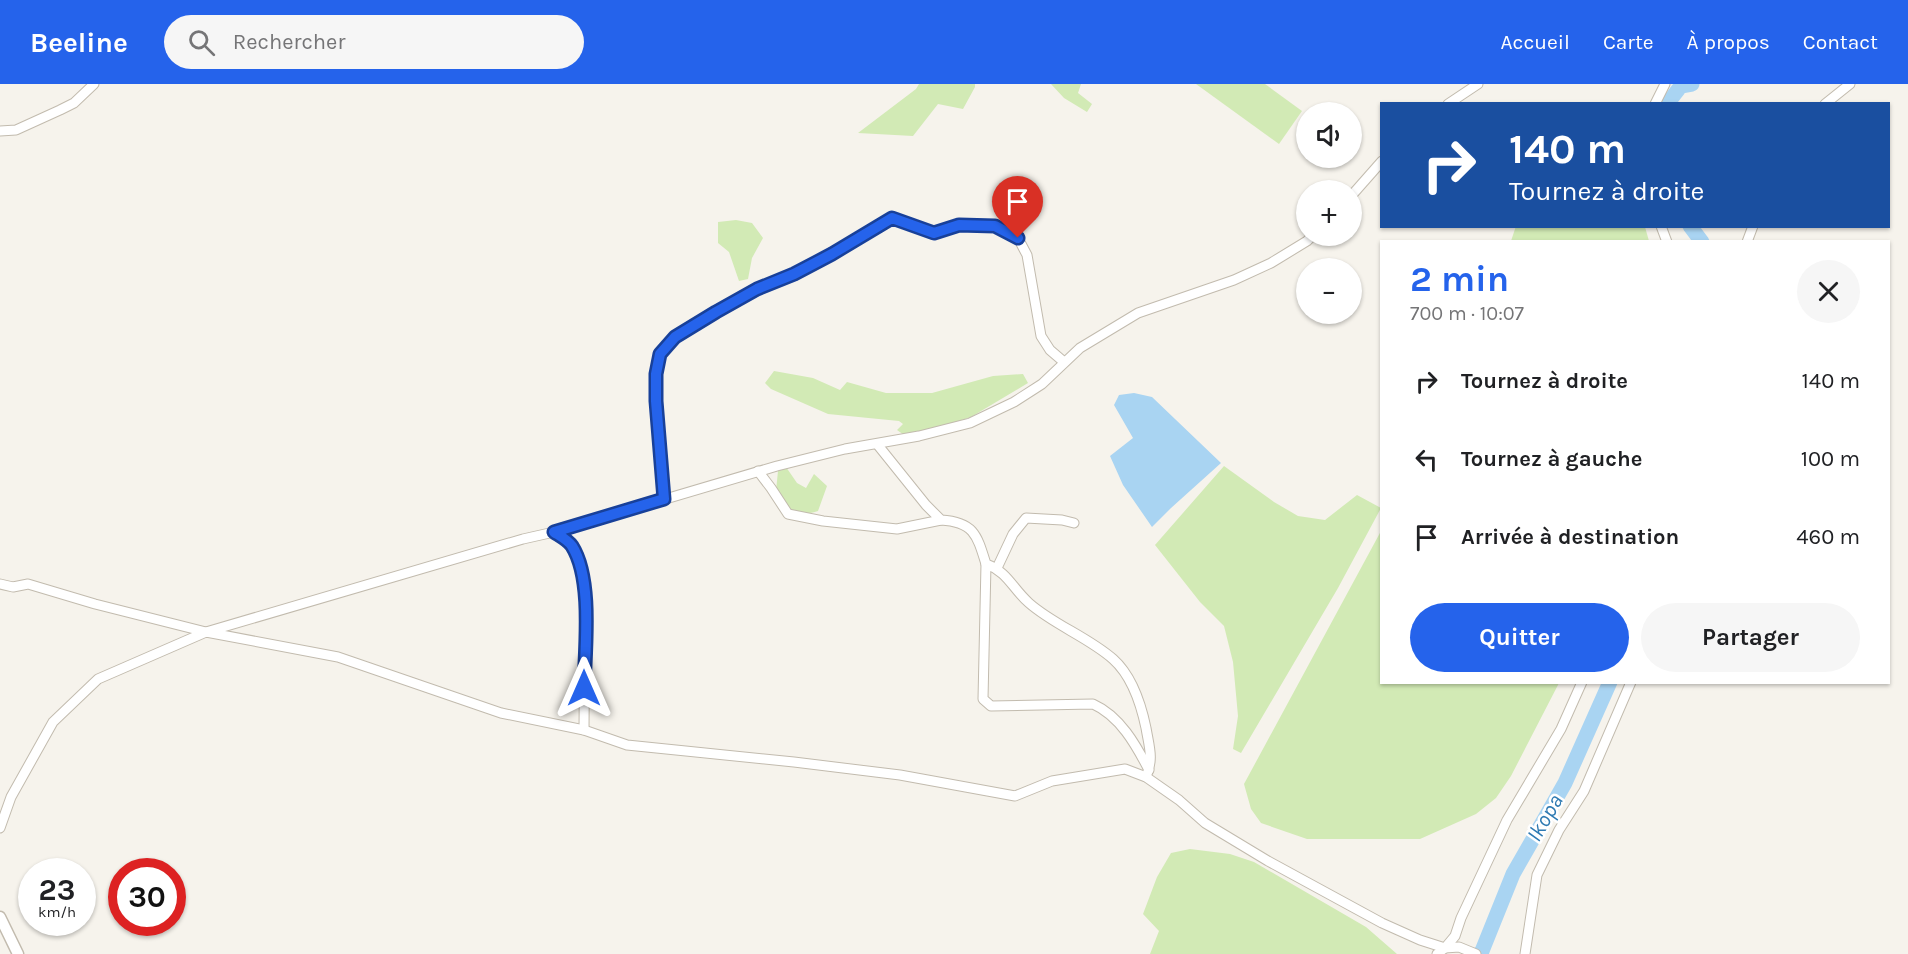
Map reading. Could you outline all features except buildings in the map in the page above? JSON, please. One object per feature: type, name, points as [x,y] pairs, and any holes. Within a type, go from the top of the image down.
[{"type":"street","points":[[0,131],[16,130],[74,103],[94,84]]},
{"type":"street","points":[[1451,102],[1478,84]]},
{"type":"street","points":[[1656,102],[1665,84]]},
{"type":"street","points":[[1828,102],[1850,84]]},
{"type":"street","points":[[1362,184],[1380,163]]},
{"type":"street","points":[[664,499],[656,401],[656,374],[660,354],[675,337],[716,312],[757,289],[794,274],[832,254],[892,218],[934,233],[959,225],[995,226],[1018,238],[1028,255],[1041,336],[1050,350],[1064,362]]},
{"type":"street","points":[[0,828],[11,797],[53,722],[98,679],[206,632],[523,538],[554,532],[758,471],[845,449],[970,423],[1014,402],[1042,384],[1080,348],[1138,313],[1234,280],[1271,263],[1300,246]]},
{"type":"street","points":[[877,444],[926,505],[941,520]]},
{"type":"street","points":[[758,471],[788,514],[823,521],[897,529],[941,520],[969,526],[979,540],[986,564],[983,699],[992,706],[1093,704],[1106,710],[1135,743],[1147,773],[1205,823],[1268,861],[1382,923],[1420,940],[1445,948],[1459,947],[1476,954]]},
{"type":"street","points":[[997,568],[1013,534],[1026,518],[1062,519],[1074,523]]},
{"type":"street","points":[[554,532],[571,544],[579,561],[585,585],[584,730]]},
{"type":"street","points":[[986,564],[1006,575],[1028,602],[1047,617],[1114,660],[1131,683],[1143,715],[1150,748],[1151,765],[1147,773]]},
{"type":"street","points":[[0,584],[13,587],[28,584],[94,604],[206,632],[338,657],[501,713],[584,730],[627,745],[900,775],[1015,796],[1052,781],[1125,769],[1147,773]]},
{"type":"street","points":[[1437,954],[1455,936],[1461,918],[1507,820],[1561,729],[1581,684]]},
{"type":"street","points":[[1525,954],[1538,875],[1559,830],[1584,791],[1630,684]]},
{"type":"street","points":[[0,917],[18,954]]},
{"type":"green space","points":[[919,84],[975,84],[975,87],[963,109],[938,104],[913,136],[858,133],[916,89]]},
{"type":"green space","points":[[1051,84],[1081,84],[1078,93],[1092,104],[1087,112],[1064,98]]},
{"type":"green space","points":[[1196,84],[1265,84],[1296,107],[1296,120],[1279,144]]},
{"type":"green space","points":[[736,220],[752,223],[763,238],[752,258],[748,279],[739,281],[729,252],[718,243],[718,222]]},
{"type":"green space","points":[[1515,228],[1645,228],[1649,240],[1511,240]]},
{"type":"green space","points":[[774,371],[813,378],[840,390],[847,382],[886,393],[932,393],[993,376],[1023,374],[1028,383],[971,417],[904,435],[897,430],[903,424],[899,421],[828,414],[771,389],[765,383]]},
{"type":"green space","points":[[1224,466],[1274,502],[1298,516],[1325,520],[1357,495],[1380,507],[1338,588],[1241,753],[1233,749],[1238,716],[1233,662],[1224,626],[1200,602],[1155,545]]},
{"type":"green space","points":[[786,467],[797,483],[806,488],[814,474],[827,486],[818,511],[797,513],[784,503],[776,491],[778,471]]},
{"type":"green space","points":[[1380,533],[1380,684],[1558,684],[1511,776],[1496,798],[1476,814],[1420,839],[1307,839],[1261,823],[1251,809],[1244,784]]},
{"type":"green space","points":[[1190,849],[1230,854],[1254,862],[1366,927],[1397,954],[1150,954],[1159,931],[1143,914],[1157,877],[1171,853]]},
{"type":"water","points":[[1134,393],[1152,397],[1221,463],[1152,527],[1123,485],[1110,456],[1133,438],[1114,405],[1119,395]]},
{"type":"waterway","name":"Ikopa","points":[[1669,102],[1681,86],[1692,84]]},
{"type":"waterway","name":"Ikopa","points":[[1692,228],[1700,240]]},
{"type":"waterway","name":"Ikopa","points":[[1479,954],[1513,874],[1565,783],[1609,684]]},
{"type":"route","points":[[584,688],[585,585],[579,561],[571,544],[554,532],[664,499],[656,374],[660,354],[675,337],[757,289],[794,274],[832,254],[892,218],[934,233],[959,225],[995,226],[1018,238]]}]
